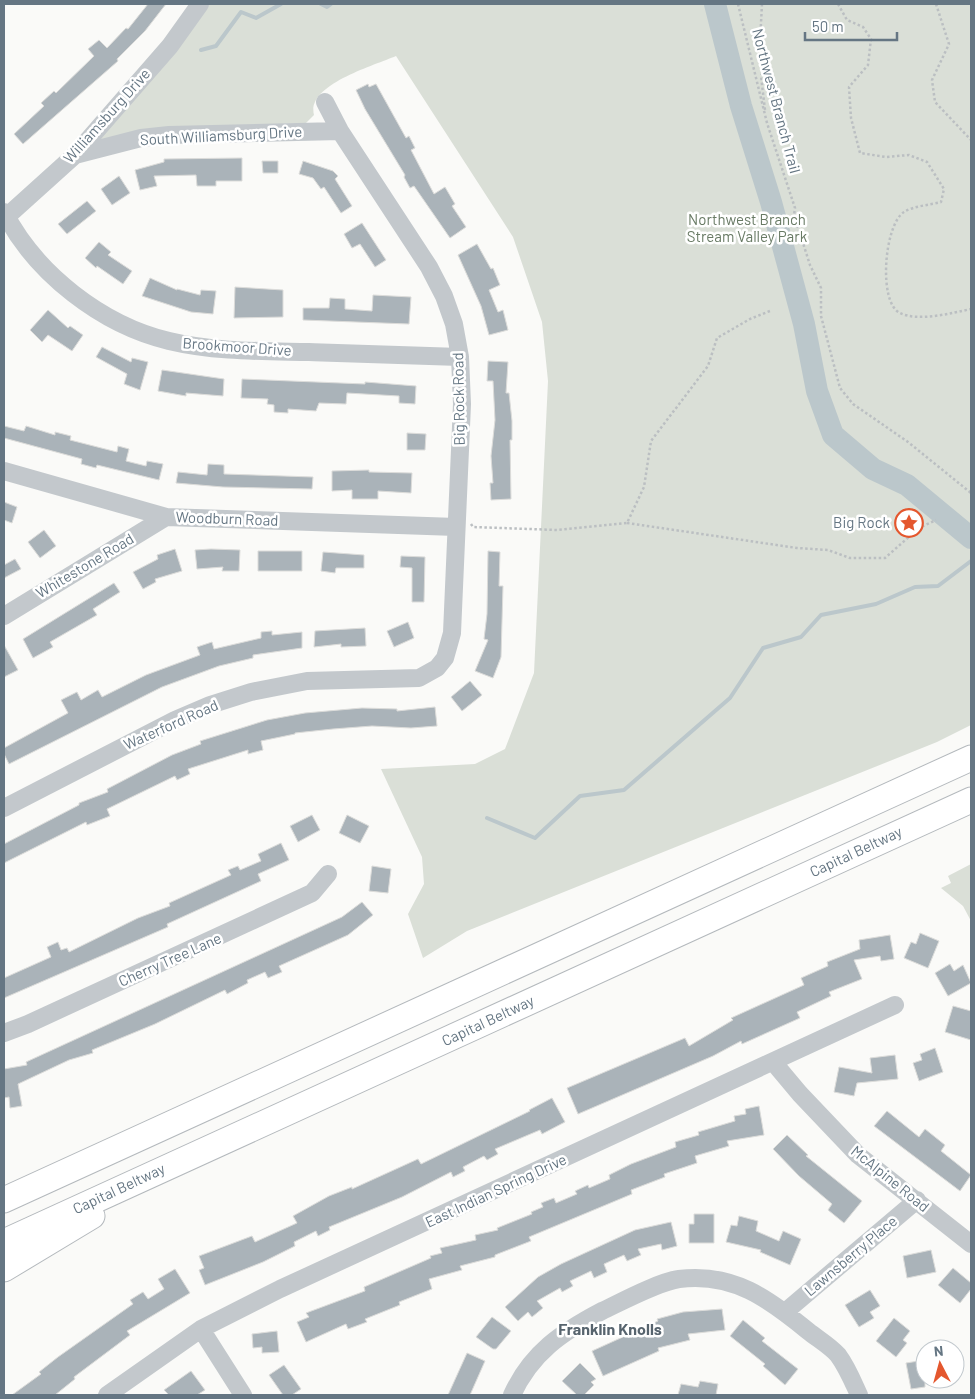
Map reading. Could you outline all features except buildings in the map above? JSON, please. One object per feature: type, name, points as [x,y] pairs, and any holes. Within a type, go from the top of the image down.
[{"type":"highway","points":[[4,1200],[971,758]]},
{"type":"highway","name":"Capital Beltway","points":[[4,1242],[971,800]]},
{"type":"highway","points":[[4,1269],[186,1158]]},
{"type":"highway","points":[[4,1194],[54,1178]]},
{"type":"street","name":"Williamsburg Drive","points":[[5,216],[75,155],[170,46],[200,4]]},
{"type":"street","name":"Big Rock Road","points":[[325,102],[340,131],[429,267],[449,310],[460,356],[462,404],[452,633],[445,658],[437,668]]},
{"type":"street","name":"South Williamsburg Drive","points":[[75,155],[142,138],[168,135],[340,131]]},
{"type":"street","name":"Brookmoor Drive","points":[[5,216],[19,237],[52,276],[72,293],[113,319],[146,334],[202,347],[242,350],[460,356]]},
{"type":"street","name":"Woodburn Road","points":[[4,471],[166,517],[456,523]]},
{"type":"street","name":"Whitestone Road","points":[[4,616],[166,517]]},
{"type":"street","name":"Waterford Road","points":[[4,808],[167,724],[210,704],[251,692],[307,681],[358,678],[406,680],[419,678],[437,668]]},
{"type":"street","name":"Cherry Tree Lane","points":[[4,1033],[28,1024],[312,893],[328,874]]},
{"type":"street","name":"East Indian Spring Drive","points":[[107,1395],[201,1329],[280,1289],[774,1063],[895,1005]]},
{"type":"street","name":"McAlpine Road","points":[[774,1063],[858,1156],[917,1200],[971,1244]]},
{"type":"street","name":"Lawnsberry Place","points":[[785,1312],[917,1200]]},
{"type":"street","points":[[512,1395],[527,1369],[548,1346],[569,1328],[627,1299],[677,1279],[711,1278],[747,1288],[785,1312],[837,1354],[859,1395]]},
{"type":"street","points":[[201,1329],[242,1395]]},
{"type":"path","name":"Northwest Branch Trail","points":[[738,4],[767,123],[795,208],[794,215],[810,265],[821,288],[821,316],[840,388],[853,404],[908,442],[971,493]]},
{"type":"path","points":[[762,4],[760,42],[765,67],[761,76],[767,123]]},
{"type":"path","points":[[838,4],[847,20],[863,27],[871,40],[868,65],[849,87],[851,118],[860,153],[886,157],[909,155],[926,162],[944,189],[941,202],[904,212],[893,224],[886,252],[887,296],[891,308],[901,314],[930,317],[971,309]]},
{"type":"path","points":[[936,4],[949,44],[932,80],[936,102],[971,140]]},
{"type":"path","points":[[627,523],[644,487],[651,441],[708,366],[716,338],[750,319],[770,312]]},
{"type":"path","points":[[456,523],[466,519],[473,527],[557,530],[627,523],[797,548],[828,550],[850,558],[885,558],[919,528],[936,520]]},
{"type":"green space","name":"Northwest Branch Stream Valley Park","points":[[206,4],[971,4],[971,725],[937,742],[467,931],[423,958],[408,914],[424,884],[422,857],[381,769],[475,764],[505,749],[534,673],[548,381],[542,322],[513,237],[396,56],[358,71],[330,86],[314,104],[314,115],[306,123],[175,128],[106,153],[93,137]]},
{"type":"green space","points":[[971,864],[971,921],[963,906],[941,888],[951,883],[948,876]]},
{"type":"waterway","points":[[201,50],[216,46],[241,12],[256,18],[281,4]]},
{"type":"waterway","points":[[321,4],[327,7],[331,4]]},
{"type":"waterway","points":[[715,4],[741,106],[771,202],[804,324],[817,391],[833,435],[873,469],[907,485],[971,538]]},
{"type":"waterway","points":[[487,818],[535,838],[580,796],[624,790],[730,698],[763,648],[801,637],[821,615],[876,604],[915,587],[938,586],[971,561]]},
{"type":"place","name":"Big Rock","points":[[909,523]]},
{"type":"district","name":"Franklin Knolls","points":[[610,1329]]}]
